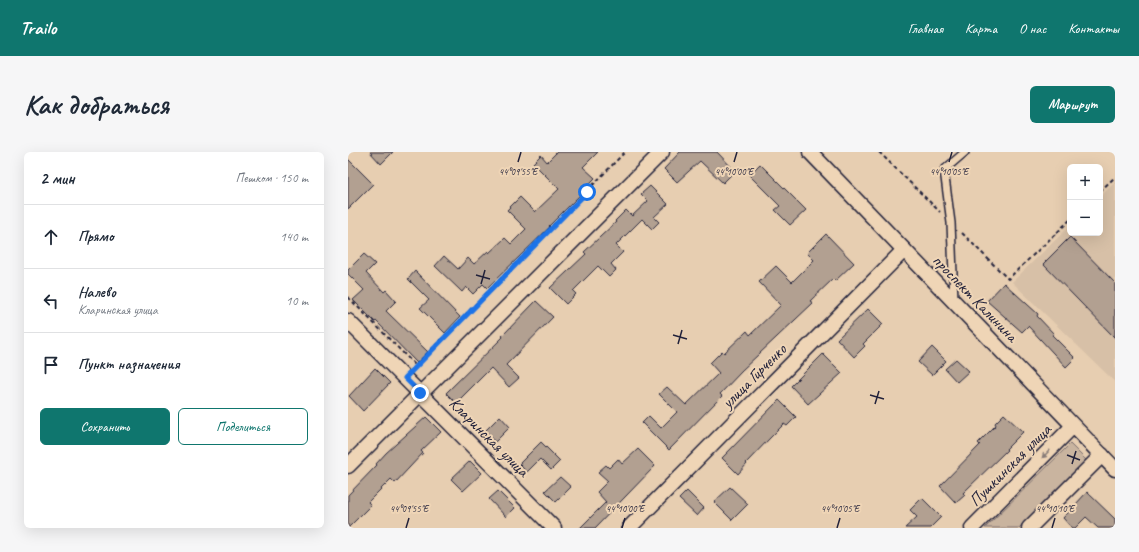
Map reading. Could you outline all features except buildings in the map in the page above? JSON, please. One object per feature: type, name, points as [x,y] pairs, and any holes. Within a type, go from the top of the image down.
[{"type":"street","points":[[348,466],[662,152]]},
{"type":"street","name":"проспект Калинина","points":[[810,152],[1115,469]]},
{"type":"street","name":"улица Гирченко","points":[[629,528],[904,250]]},
{"type":"street","name":"Кларинская улица","points":[[348,321],[554,528]]},
{"type":"street","name":"Пушкинская улица","points":[[972,528],[1073,426]]},
{"type":"street","points":[[1029,528],[1102,455]]},
{"type":"lane","points":[[954,303],[951,223],[944,170],[965,152]]},
{"type":"path","points":[[405,378],[625,152]]},
{"type":"path","points":[[879,152],[1008,279],[1067,223]]},
{"type":"path","points":[[1103,188],[1115,176]]},
{"type":"path","points":[[348,297],[416,366]]},
{"type":"shaded area","points":[[1115,182],[1115,382],[1012,282],[1067,229],[1067,236],[1103,236],[1103,194]]},
{"type":"shaded area","points":[[1070,444],[1087,461],[1019,528],[985,528]]},
{"type":"route","points":[[420,393],[405,378],[587,192]]}]
